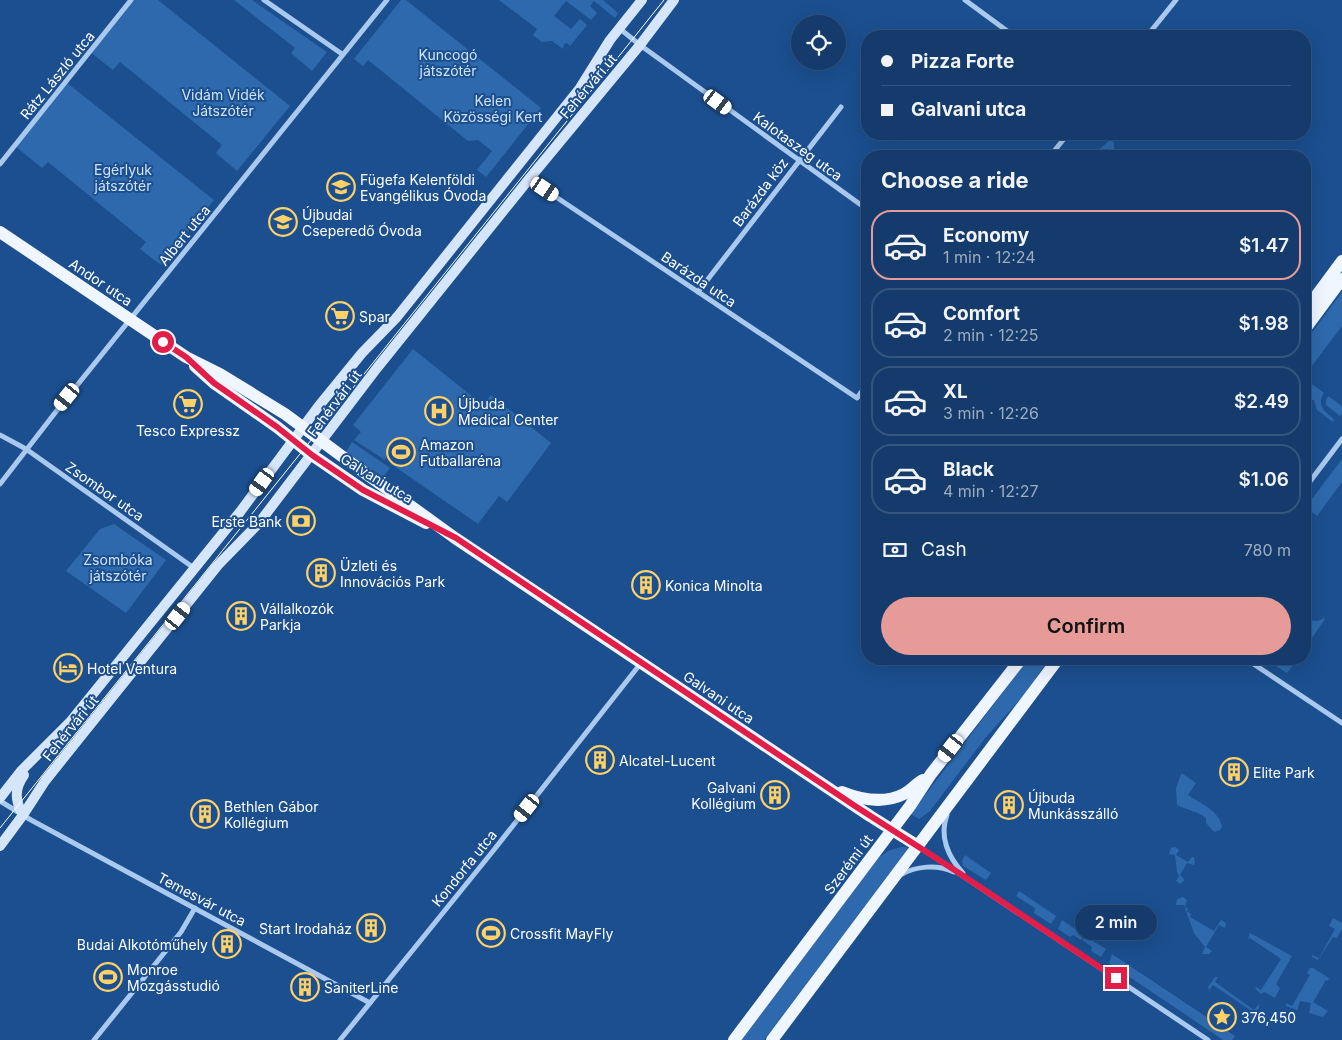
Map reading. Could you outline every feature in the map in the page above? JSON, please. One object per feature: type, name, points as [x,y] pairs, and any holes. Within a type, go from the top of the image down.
[{"type":"main road","name":"Andor utca","points":[[0,232],[186,357],[220,374],[285,414],[322,442]]},
{"type":"main road","points":[[1311,302],[1342,261]]},
{"type":"main road","points":[[1311,321],[1342,279]]},
{"type":"main road","name":"Andor utca","points":[[186,357],[214,383],[312,455]]},
{"type":"main road","name":"Galvani utca","points":[[322,442],[456,538],[826,787],[918,846]]},
{"type":"main road","name":"Galvani utca","points":[[312,455],[363,490],[456,538]]},
{"type":"main road","name":"Szerémi út","points":[[734,1040],[892,830],[931,774],[1016,665]]},
{"type":"main road","points":[[772,1040],[1054,665]]},
{"type":"main road","points":[[826,787],[869,800],[883,800],[903,794],[931,774]]},
{"type":"street","name":"Rátz László utca","points":[[0,164],[131,0]]},
{"type":"street","points":[[264,0],[342,54]]},
{"type":"street","name":"Albert utca","points":[[0,484],[26,449],[387,0]]},
{"type":"street","name":"Fehérvári út","points":[[0,799],[21,771],[71,721],[240,512],[303,427],[362,354],[397,317],[580,88],[619,28],[642,0]]},
{"type":"street","name":"Fehérvári út","points":[[0,846],[45,781],[218,565],[259,523],[377,368],[528,178],[640,46],[674,0]]},
{"type":"street","points":[[965,0],[1006,30]]},
{"type":"street","points":[[1152,30],[1176,0]]},
{"type":"street","name":"Kalotaszeg utca","points":[[619,28],[640,46],[861,205]]},
{"type":"street","name":"Barázda köz","points":[[698,292],[841,106]]},
{"type":"street","points":[[1055,150],[1063,140]]},
{"type":"street","name":"Barázda utca","points":[[528,178],[698,292],[861,397]]},
{"type":"street","points":[[858,396],[861,392]]},
{"type":"street","name":"Zsombor utca","points":[[0,435],[26,449],[194,568]]},
{"type":"street","points":[[1311,480],[1342,439]]},
{"type":"street","name":"Kondorfa utca","points":[[340,1040],[493,851],[641,662]]},
{"type":"street","points":[[1255,665],[1342,723]]},
{"type":"street","points":[[23,815],[18,806],[16,789],[19,782],[43,750]]},
{"type":"street","name":"Temesvár utca","points":[[0,799],[23,815],[370,1003]]},
{"type":"street","name":"Galvani utca","points":[[953,799],[944,821],[944,836],[954,864],[968,879]]},
{"type":"street","name":"Galvani utca","points":[[918,846],[1208,1040]]},
{"type":"street","name":"Galvani utca","points":[[892,880],[917,868],[930,867],[950,871],[968,879]]},
{"type":"street","points":[[94,1040],[176,938],[194,908]]},
{"type":"green space","name":"Vidám Vidék Játszótér","points":[[131,0],[158,0],[290,106],[237,171],[216,153],[222,145],[120,62],[113,70],[90,52]]},
{"type":"green space","points":[[234,0],[252,0],[327,52],[312,71],[291,53],[295,48]]},
{"type":"green space","points":[[401,0],[406,0],[541,108],[486,177],[477,170],[492,151],[478,140],[468,141],[368,60],[363,66],[354,59]]},
{"type":"green space","points":[[499,0],[603,0],[618,13],[615,18],[594,1],[590,6],[597,13],[591,20],[566,1],[554,16],[571,29],[580,19],[587,25],[570,46],[567,43],[564,44],[563,49],[552,41],[542,42],[533,35],[537,29]]},
{"type":"green space","name":"Egérlyuk játszótér","points":[[66,82],[214,200],[161,265],[140,249],[146,242],[48,162],[42,168],[15,146]]},
{"type":"green space","points":[[1110,140],[1114,143],[1114,150],[1099,150]]},
{"type":"green space","points":[[1342,292],[1342,326],[1311,367],[1311,334]]},
{"type":"green space","points":[[413,349],[483,405],[491,395],[551,443],[507,502],[499,496],[478,524],[391,464],[393,460],[387,456],[385,460],[354,440],[361,432],[353,425]]},
{"type":"green space","points":[[1311,383],[1324,393],[1321,405],[1334,419],[1333,422],[1317,410],[1314,400],[1311,400]]},
{"type":"green space","points":[[1328,396],[1342,406],[1342,414],[1340,416],[1326,405]]},
{"type":"green space","points":[[352,442],[390,468],[383,477],[346,452]]},
{"type":"green space","points":[[1342,459],[1342,482],[1317,516],[1311,511],[1311,500]]},
{"type":"green space","name":"Zsombóka játszótér","points":[[114,524],[166,560],[126,613],[66,571],[100,529]]},
{"type":"green space","points":[[1325,619],[1311,639],[1311,620]]},
{"type":"green space","points":[[1023,665],[1045,665],[1024,695],[986,737],[930,811],[919,819],[911,814]]},
{"type":"green space","points":[[1274,665],[1293,665],[1287,673]]},
{"type":"green space","points":[[1181,774],[1196,783],[1188,795],[1204,804],[1218,816],[1222,827],[1220,830],[1214,832],[1206,823],[1206,818],[1177,805],[1176,788]]},
{"type":"green space","points":[[901,847],[908,849],[764,1040],[741,1040],[877,859],[888,851]]},
{"type":"green space","points":[[1175,847],[1179,850],[1176,855],[1188,862],[1194,857],[1195,862],[1194,865],[1187,863],[1180,875],[1185,880],[1180,884],[1176,881],[1179,876],[1175,855],[1169,854],[1171,848]]},
{"type":"green space","points":[[965,855],[991,873],[986,880],[963,866],[962,861]]},
{"type":"green space","points":[[1019,891],[1056,916],[1051,924],[1034,913],[1035,908],[1016,896]]},
{"type":"green space","points":[[1183,897],[1187,900],[1185,907],[1191,914],[1190,917],[1214,931],[1221,920],[1226,923],[1225,928],[1219,925],[1206,947],[1212,951],[1209,954],[1202,954],[1205,947],[1194,933],[1184,905],[1176,905],[1177,899]]},
{"type":"green space","points":[[1333,918],[1342,923],[1342,929],[1337,938],[1333,937],[1318,960],[1312,957],[1312,955],[1319,958],[1335,929],[1329,926]]},
{"type":"green space","points":[[1062,920],[1084,935],[1081,940],[1073,935],[1070,937],[1058,929]]},
{"type":"green space","points":[[1250,933],[1292,956],[1276,984],[1280,988],[1275,998],[1264,992],[1261,994],[1255,988],[1261,990],[1281,959],[1250,938],[1248,939]]},
{"type":"green space","points":[[1085,936],[1106,949],[1101,957],[1091,951],[1092,947],[1082,940]]},
{"type":"green space","points":[[1112,954],[1235,1036],[1232,1040],[1223,1040],[1109,963]]},
{"type":"green space","points":[[1310,968],[1329,978],[1313,1002],[1328,1011],[1323,1017],[1309,1013],[1311,1003],[1300,1001],[1297,1010],[1286,1006],[1286,1003],[1292,1006],[1310,975],[1307,973]]},
{"type":"green space","points":[[1215,977],[1218,977],[1215,982],[1254,1010],[1259,1004],[1259,1008],[1253,1017],[1249,1018],[1253,1012],[1213,985],[1209,990],[1208,987]]},
{"type":"tram line","points":[[0,828],[664,0]]},
{"type":"place","name":"Fügefa Kelenföldi Evangélikus Óvoda","points":[[341,187]]},
{"type":"place","name":"Újbudai Cseperedő Óvoda","points":[[283,222]]},
{"type":"place","name":"Spar","points":[[340,316]]},
{"type":"place","name":"Tesco Expressz","points":[[188,404]]},
{"type":"place","name":"Újbuda Medical Center","points":[[439,411]]},
{"type":"place","name":"Amazon Futballaréna","points":[[401,452]]},
{"type":"place","name":"Erste Bank","points":[[301,521]]},
{"type":"place","name":"Üzleti és Innovációs Park","points":[[321,573]]},
{"type":"place","name":"Konica Minolta","points":[[646,585]]},
{"type":"place","name":"Vállalkozók Parkja","points":[[241,616]]},
{"type":"place","name":"Hotel Ventura","points":[[68,668]]},
{"type":"place","name":"Alcatel-Lucent","points":[[600,760]]},
{"type":"place","name":"Elite Park","points":[[1234,772]]},
{"type":"place","name":"Galvani Kollégium","points":[[775,795]]},
{"type":"place","name":"Újbuda Munkásszálló","points":[[1009,805]]},
{"type":"place","name":"Bethlen Gábor Kollégium","points":[[205,814]]},
{"type":"place","name":"Start Irodaház","points":[[371,928]]},
{"type":"place","name":"Crossfit MayFly","points":[[491,933]]},
{"type":"place","name":"Budai Alkotóműhely","points":[[227,944]]},
{"type":"place","name":"Monroe Mozgásstudió","points":[[108,977]]},
{"type":"place","name":"SaniterLine","points":[[305,987]]},
{"type":"place","name":"376,450","points":[[1222,1017]]},
{"type":"route","points":[[163,342],[186,357],[214,383],[363,490],[379,500],[456,538],[855,806],[1116,978]]},
{"type":"park label","name":"Kuncogó játszótér","points":[[448,62]]},
{"type":"park label","name":"Kelen Közösségi Kert","points":[[493,108]]}]
